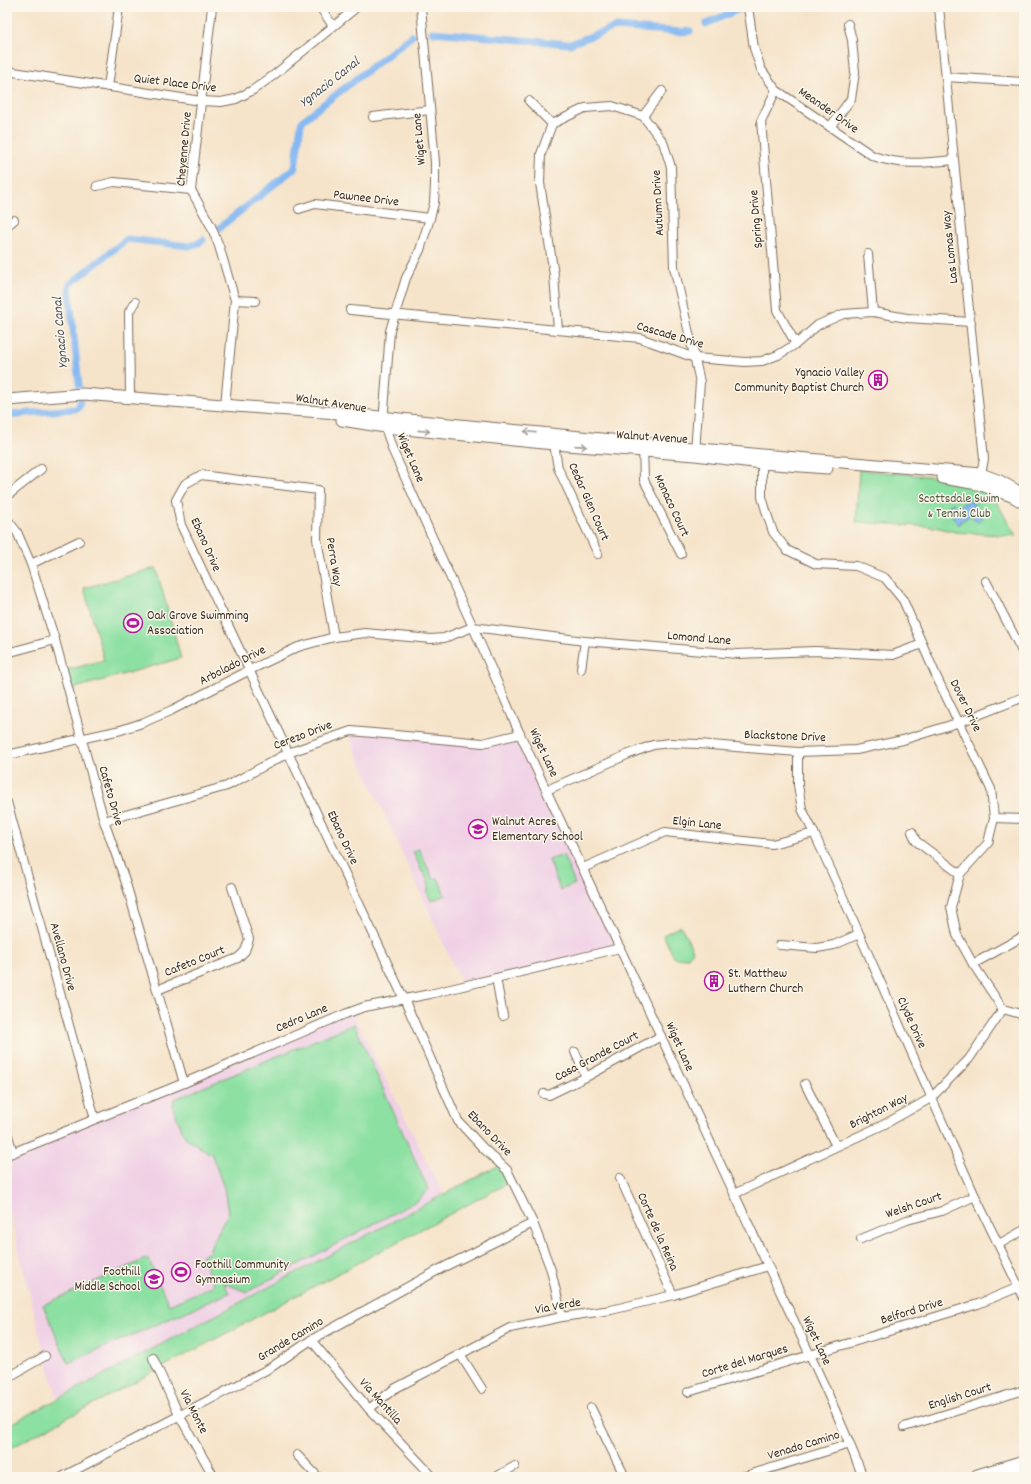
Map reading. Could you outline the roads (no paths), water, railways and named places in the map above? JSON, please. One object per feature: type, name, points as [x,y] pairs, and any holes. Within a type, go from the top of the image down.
[{"type":"highway","points":[[978,1477],[1024,1463]]},
{"type":"street","points":[[108,87],[119,7]]},
{"type":"street","name":"Cheyenne Drive","points":[[212,7],[191,190],[211,226],[219,246],[235,300],[225,405]]},
{"type":"street","points":[[320,7],[332,26]]},
{"type":"street","name":"Quiet Place Drive","points":[[7,71],[108,87],[221,102],[236,98],[253,90],[274,75],[357,7]]},
{"type":"street","name":"Wiget Lane","points":[[421,7],[436,184],[434,203],[430,218],[420,250],[406,278],[390,332],[385,422],[393,451],[520,734],[810,1354],[863,1477]]},
{"type":"street","name":"Meander Drive","points":[[748,7],[754,48],[761,69],[776,90],[873,156],[889,162],[915,164],[954,160]]},
{"type":"street","name":"Las Lomas Way","points":[[940,7],[984,459],[980,479]]},
{"type":"street","points":[[830,127],[851,99],[855,72],[852,40],[848,24]]},
{"type":"street","points":[[946,77],[1024,82]]},
{"type":"street","name":"Spring Drive","points":[[776,90],[761,121],[777,310],[796,344]]},
{"type":"street","points":[[558,330],[554,275],[540,183],[541,154],[552,124],[585,108],[612,106],[643,116],[662,91]]},
{"type":"street","points":[[528,101],[552,124]]},
{"type":"street","points":[[373,117],[430,110]]},
{"type":"street","name":"Autumn Drive","points":[[643,116],[663,142],[671,167],[674,268],[700,382],[695,451]]},
{"type":"street","points":[[97,186],[114,182],[191,190]]},
{"type":"street","name":"Pawnee Drive","points":[[299,209],[315,204],[430,218]]},
{"type":"street","points":[[868,254],[873,312]]},
{"type":"street","points":[[235,300],[255,301]]},
{"type":"street","points":[[130,396],[129,312],[135,302]]},
{"type":"street","name":"Cascade Drive","points":[[350,310],[640,338],[695,358],[745,362],[762,361],[778,355],[796,344],[818,326],[843,314],[873,312],[907,318],[970,322]]},
{"type":"street","name":"Walnut Avenue","points":[[7,400],[83,394],[130,396],[274,409],[554,440],[695,451],[948,478],[1000,481],[1024,495]]},
{"type":"street","name":"Cedar Glen Court","points":[[554,440],[558,468],[598,554]]},
{"type":"street","name":"Monaco Court","points":[[643,447],[644,480],[680,554]]},
{"type":"street","name":"Dover Drive","points":[[762,459],[762,497],[766,514],[773,532],[787,550],[816,564],[856,566],[885,578],[903,600],[922,644],[991,789],[994,818],[988,843],[960,874],[951,907],[957,935],[973,964],[1003,1009]]},
{"type":"street","points":[[7,496],[41,469]]},
{"type":"street","name":"Ebano Drive","points":[[318,490],[201,475],[185,484],[176,500],[181,525],[404,1000],[458,1121],[483,1148],[508,1170],[533,1224],[551,1270],[562,1317]]},
{"type":"street","name":"Walnut Avenue","points":[[980,479],[1024,503]]},
{"type":"street","name":"Perra Way","points":[[318,490],[316,539],[334,637]]},
{"type":"street","name":"Cafeto Drive","points":[[7,519],[17,532],[32,564],[55,640],[104,821],[125,880],[184,1083]]},
{"type":"street","points":[[32,564],[79,541]]},
{"type":"street","points":[[986,581],[1024,656]]},
{"type":"street","name":"Arbolado Drive","points":[[7,755],[122,730],[142,723],[172,710],[298,647],[334,637],[365,633],[431,639],[444,638],[473,627]]},
{"type":"street","name":"Lomond Lane","points":[[473,627],[585,641],[737,654],[814,651],[892,655],[922,644]]},
{"type":"street","points":[[7,653],[55,640]]},
{"type":"street","points":[[581,669],[585,641]]},
{"type":"street","name":"Blackstone Drive","points":[[547,790],[629,754],[653,746],[670,743],[798,752],[856,750],[903,740],[960,722],[1024,697]]},
{"type":"street","name":"Cerezo Drive","points":[[104,821],[227,786],[288,753],[351,731],[483,743],[520,734]]},
{"type":"street","name":"Clyde Drive","points":[[798,752],[798,785],[802,809],[975,1196],[1024,1298]]},
{"type":"street","name":"Avellano Drive","points":[[7,802],[95,1119]]},
{"type":"street","points":[[994,818],[1024,818]]},
{"type":"street","name":"Elgin Lane","points":[[583,868],[666,832],[772,844],[814,833]]},
{"type":"street","points":[[912,832],[916,841],[960,874]]},
{"type":"street","name":"Cafeto Court","points":[[157,990],[238,958],[245,951],[249,939],[232,887]]},
{"type":"street","points":[[780,944],[817,948],[834,945],[859,934]]},
{"type":"street","points":[[973,964],[1024,936]]},
{"type":"street","name":"Cedro Lane","points":[[10,1154],[364,1007],[404,1000],[620,948]]},
{"type":"street","points":[[496,978],[503,1016]]},
{"type":"street","points":[[1003,1009],[1024,1015]]},
{"type":"street","name":"Brighton Way","points":[[734,1194],[885,1124],[931,1098],[969,1059],[1003,1009]]},
{"type":"street","name":"Casa Grande Court","points":[[544,1094],[549,1095],[586,1077],[662,1036]]},
{"type":"street","points":[[575,1052],[586,1077]]},
{"type":"street","points":[[805,1084],[836,1146]]},
{"type":"street","points":[[7,1132],[10,1154]]},
{"type":"street","name":"Corte de la Reina","points":[[620,1178],[673,1295]]},
{"type":"street","name":"Welsh Court","points":[[861,1239],[907,1220],[942,1210],[975,1196]]},
{"type":"street","name":"Grande Camino","points":[[62,1477],[270,1368],[311,1340],[442,1268],[533,1224]]},
{"type":"street","points":[[999,1244],[1024,1230]]},
{"type":"street","name":"Via Verde","points":[[369,1409],[394,1389],[510,1328],[562,1317],[611,1310],[673,1295],[768,1266]]},
{"type":"street","name":"Belford Drive","points":[[810,1354],[978,1304],[1019,1287]]},
{"type":"street","name":"Via Mantilla","points":[[311,1340],[369,1409],[433,1477]]},
{"type":"street","points":[[460,1354],[482,1389]]},
{"type":"street","name":"Corte del Marques","points":[[688,1392],[810,1354]]},
{"type":"street","points":[[7,1378],[45,1356]]},
{"type":"street","name":"Via Monte","points":[[153,1358],[179,1415],[214,1477]]},
{"type":"street","name":"English Court","points":[[904,1427],[1024,1390]]},
{"type":"street","points":[[591,1408],[625,1477]]},
{"type":"street","name":"Venado Camino","points":[[742,1477],[850,1444]]},
{"type":"street","points":[[298,1455],[318,1477]]},
{"type":"street","points":[[496,1477],[515,1466]]},
{"type":"water","points":[[970,499],[983,518],[977,522],[971,515],[960,522],[961,523],[959,525],[946,507],[953,503],[957,508]]},
{"type":"waterway","name":"Ygnacio Canal","points":[[706,24],[739,9]]},
{"type":"waterway","name":"Ygnacio Canal","points":[[432,32],[570,44],[616,27],[681,32],[690,31]]},
{"type":"waterway","name":"Ygnacio Canal","points":[[219,228],[295,168],[301,124],[303,120],[412,36]]},
{"type":"waterway","name":"Ygnacio Canal","points":[[79,385],[69,289],[70,284],[127,239],[189,246],[197,244],[203,240]]},
{"type":"waterway","name":"Ygnacio Canal","points":[[7,415],[74,409],[79,407],[80,400]]},
{"type":"place","name":"Ygnacio Valley Community Baptist Church","points":[[878,380]]},
{"type":"place","name":"Oak Grove Swimming Association","points":[[133,623]]},
{"type":"place","name":"Walnut Acres Elementary School","points":[[478,829]]},
{"type":"place","name":"St. Matthew Luthern Church","points":[[714,981]]},
{"type":"place","name":"Foothill Community Gymnasium","points":[[181,1272]]},
{"type":"place","name":"Foothill Middle School","points":[[154,1279]]},
{"type":"park label","name":"Scottsdale Swim & Tennis Club","points":[[959,506]]}]
